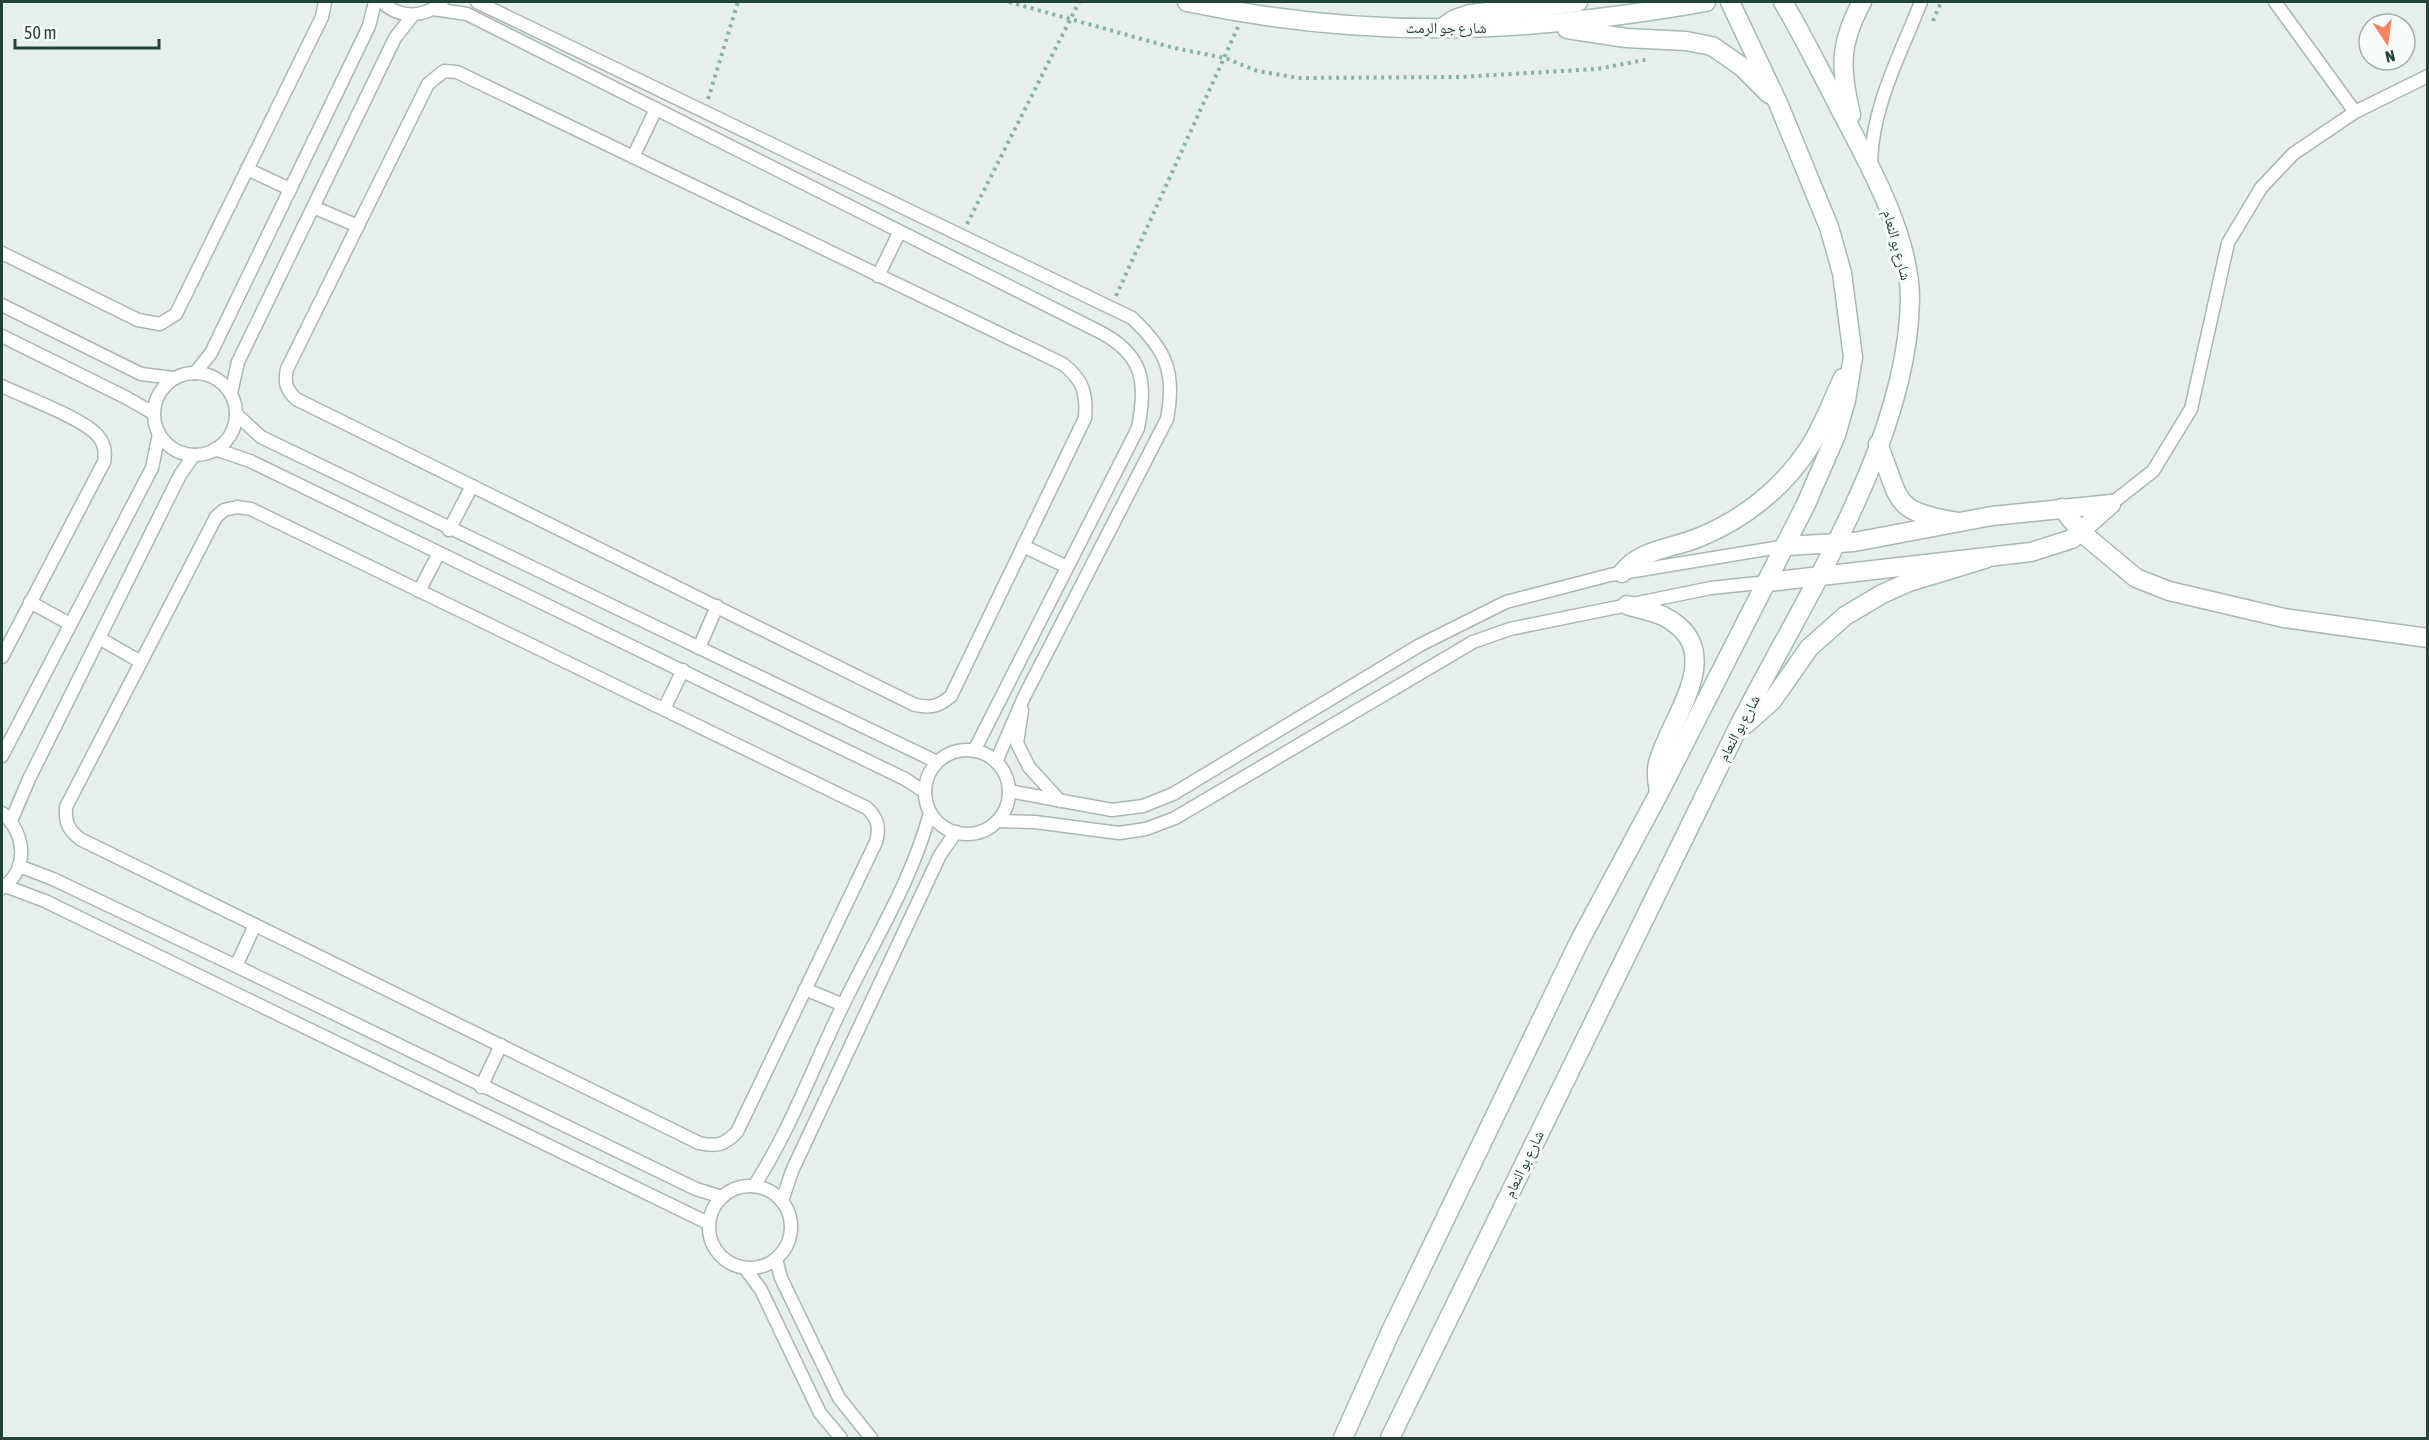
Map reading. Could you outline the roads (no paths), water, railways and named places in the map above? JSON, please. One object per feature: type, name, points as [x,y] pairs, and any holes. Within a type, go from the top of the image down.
[{"type":"street","name":"شارع جو الرمث","points":[[1187,2],[1244,14],[1375,28],[1441,29],[1538,26],[1632,15],[1706,2]]},
{"type":"street","points":[[1441,29],[1455,19],[1470,14],[1578,2]]},
{"type":"street","points":[[1343,1438],[1390,1333],[1579,942],[1768,582],[1836,435],[1853,357],[1842,273],[1829,227],[1778,103],[1730,2]]},
{"type":"street","name":"شارع بو النعام","points":[[1390,1438],[1735,733],[1855,503],[1900,378],[1907,343],[1910,295],[1904,259],[1889,208],[1871,167],[1783,2]]},
{"type":"street","points":[[1856,140],[1844,84],[1844,56],[1845,36],[1862,2]]},
{"type":"street","points":[[1538,26],[1626,38],[1686,41],[1712,46],[1742,66],[1778,103]]},
{"type":"street","points":[[1622,573],[1628,565],[1653,550],[1693,540],[1740,516],[1784,480],[1809,448],[1853,357]]},
{"type":"street","points":[[1878,444],[1898,498],[1907,508],[1926,517],[1958,522]]},
{"type":"street","points":[[1786,546],[1835,544],[1882,538],[1958,522],[2111,504]]},
{"type":"street","points":[[1768,582],[2031,552],[2072,539],[2111,504]]},
{"type":"street","points":[[2062,508],[2081,532],[2136,578],[2169,591],[2284,618],[2427,638]]},
{"type":"street","points":[[1735,733],[1772,701],[1809,648],[1845,616],[1881,594],[1909,582],[1985,559]]},
{"type":"street","points":[[1627,605],[1660,615],[1674,622],[1682,630],[1693,654],[1694,678],[1657,765],[1659,793]]},
{"type":"lane","points":[[2,253],[138,320],[160,324],[176,314],[322,17],[325,2]]},
{"type":"lane","points":[[195,373],[211,353],[369,26],[375,2]]},
{"type":"lane","points":[[382,2],[392,10],[413,15]]},
{"type":"lane","points":[[477,2],[1132,318],[1153,338],[1169,368],[1172,393],[1167,419],[1024,697],[996,762]]},
{"type":"lane","points":[[1871,167],[1871,144],[1879,108],[1921,2]]},
{"type":"lane","points":[[2276,2],[2355,112]]},
{"type":"lane","points":[[159,434],[174,449],[195,455],[215,449],[231,434],[236,414],[231,393],[238,362],[395,38],[413,15],[438,5],[467,14],[1118,341],[1133,357],[1142,376],[1144,401],[1138,428],[974,751]]},
{"type":"lane","points":[[444,71],[457,72],[1063,364],[1075,374],[1084,387],[1086,418],[951,696],[942,704],[930,708],[915,705],[296,399],[288,391],[284,380],[287,369],[358,226],[428,84],[444,71]]},
{"type":"lane","points":[[2111,504],[2153,471],[2191,409],[2228,243],[2261,188],[2293,154],[2355,112],[2427,76]]},
{"type":"lane","points":[[633,157],[657,110]]},
{"type":"lane","points":[[247,169],[290,189]]},
{"type":"lane","points":[[313,207],[358,226]]},
{"type":"lane","points":[[878,276],[899,233]]},
{"type":"lane","points":[[2,305],[141,374],[174,378],[195,373],[216,378],[231,393]]},
{"type":"lane","points":[[2,336],[128,398],[153,413]]},
{"type":"lane","points":[[2,756],[152,468],[159,434],[153,413],[159,393],[174,378]]},
{"type":"lane","points":[[2,386],[89,428],[104,445],[104,462],[2,657]]},
{"type":"lane","points":[[236,414],[261,437],[449,530],[937,762]]},
{"type":"lane","points":[[215,449],[250,461],[683,670],[905,779],[925,792]]},
{"type":"lane","points":[[195,455],[180,475],[29,779],[6,817],[21,843],[19,866],[3,887],[45,901],[708,1223]]},
{"type":"lane","points":[[449,530],[472,486]]},
{"type":"lane","points":[[237,507],[250,509],[867,808],[879,823],[876,842],[737,1132],[728,1141],[715,1147],[699,1143],[80,839],[70,831],[65,820],[66,807],[141,662],[216,516],[224,510],[237,507]]},
{"type":"lane","points":[[1023,546],[1066,567]]},
{"type":"lane","points":[[1009,791],[1112,810],[1143,806],[1173,794],[1420,645],[1506,602],[1558,586],[1622,573],[1786,546]]},
{"type":"lane","points":[[419,591],[439,553]]},
{"type":"lane","points":[[996,821],[1035,822],[1119,833],[1146,829],[1175,819],[1473,642],[1510,629],[1627,605],[1711,588],[1768,582]]},
{"type":"lane","points":[[30,602],[70,624]]},
{"type":"lane","points":[[699,648],[717,606]]},
{"type":"lane","points":[[99,638],[141,662]]},
{"type":"lane","points":[[664,709],[683,670]]},
{"type":"lane","points":[[1024,697],[1017,743],[1029,767],[1060,801]]},
{"type":"lane","points":[[754,1186],[770,1162],[843,1005],[921,848],[930,813],[925,792],[930,771],[937,762],[956,751],[974,751],[996,762],[1003,770],[1009,791],[1003,812],[996,821],[978,832],[956,832],[946,828],[930,813]]},
{"type":"lane","points":[[782,1201],[792,1171],[940,855],[956,832]]},
{"type":"lane","points":[[19,866],[53,879],[236,966],[481,1087],[696,1189],[722,1197]]},
{"type":"lane","points":[[236,966],[255,926]]},
{"type":"lane","points":[[805,989],[843,1005]]},
{"type":"lane","points":[[481,1087],[501,1045]]},
{"type":"lane","points":[[754,1186],[764,1189],[782,1201],[787,1210],[791,1232],[783,1251],[776,1259],[766,1265],[745,1268],[735,1266],[717,1253],[712,1244],[708,1223],[716,1203],[722,1197],[732,1190],[754,1186]]},
{"type":"lane","points":[[776,1259],[781,1278],[840,1398],[871,1438]]},
{"type":"lane","points":[[745,1268],[761,1290],[820,1413],[842,1438]]}]
